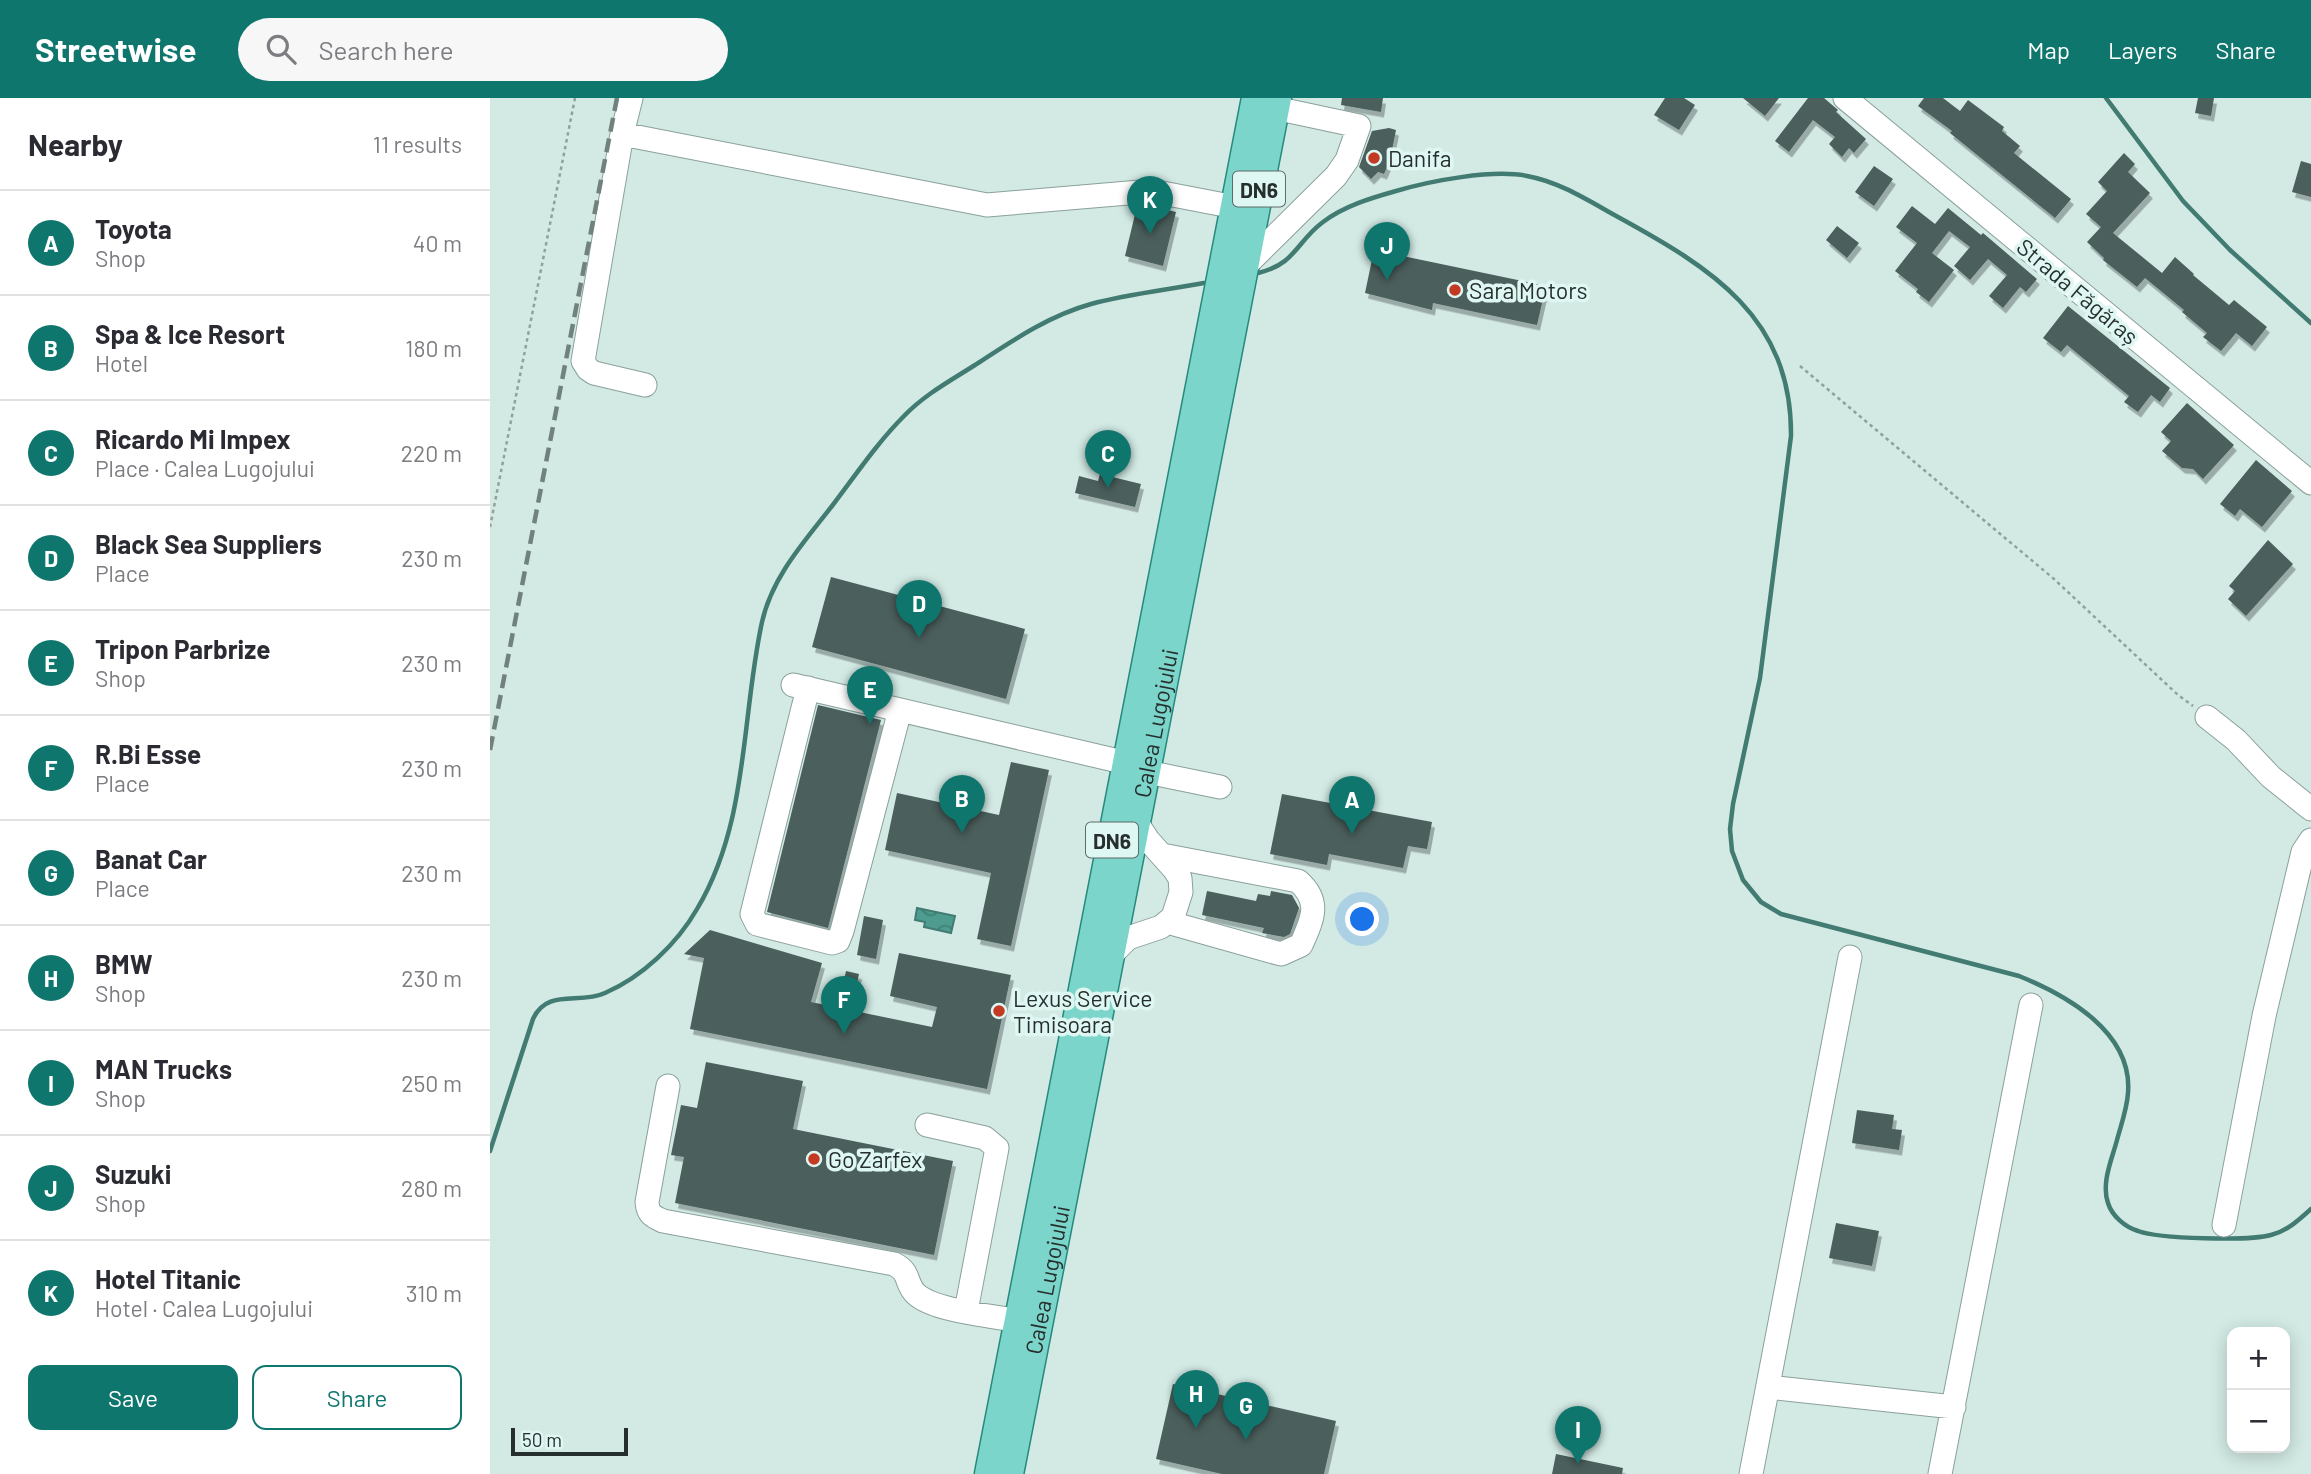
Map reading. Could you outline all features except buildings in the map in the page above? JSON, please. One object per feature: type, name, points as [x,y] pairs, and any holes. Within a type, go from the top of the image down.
[{"type":"main road","name":"Calea Lugojului","points":[[1010,1474],[1137,823],[1137,768],[1235,207],[1269,101]]},
{"type":"main road","name":"Calea Lugojului","points":[[989,1474],[1019,1321],[1245,266],[1269,101]]},
{"type":"street","points":[[631,98],[622,134],[583,361],[593,372],[645,385]]},
{"type":"street","name":"Strada Făgăraș","points":[[1845,98],[2311,483]]},
{"type":"street","points":[[1245,266],[1336,176],[1347,160],[1359,125],[1269,101]]},
{"type":"street","points":[[622,134],[987,205],[1152,191],[1235,207]]},
{"type":"street","points":[[900,710],[841,937],[832,943],[757,924],[752,914],[801,687],[900,710],[1137,768],[1220,787]]},
{"type":"street","points":[[2207,717],[2311,809]]},
{"type":"street","points":[[1112,954],[1128,938],[1161,927],[1173,917],[1181,892],[1180,877],[1137,823]]},
{"type":"street","points":[[2224,1225],[2264,1016],[2304,852],[2311,840]]},
{"type":"street","points":[[1162,855],[1298,881],[1309,891],[1314,905],[1310,926],[1301,945],[1281,954],[1167,922]]},
{"type":"street","points":[[1751,1474],[1850,957]]},
{"type":"street","points":[[1940,1474],[2031,1005]]},
{"type":"street","points":[[668,1086],[647,1202],[649,1213],[653,1216],[663,1221],[894,1264],[903,1269],[915,1293],[936,1305],[1019,1321]]},
{"type":"street","points":[[927,1125],[985,1138],[997,1148],[966,1311]]},
{"type":"street","points":[[1768,1387],[1954,1408]]},
{"type":"path","points":[[490,527],[575,98]]},
{"type":"path","points":[[1800,366],[2054,579],[2178,695],[2207,717]]},
{"type":"water","points":[[917,908],[955,916],[951,933],[924,927],[925,922],[915,920]]},
{"type":"waterway","points":[[2106,98],[2183,201],[2230,250],[2311,323]]},
{"type":"waterway","points":[[1258,273],[1280,264],[1323,222],[1358,203],[1426,183],[1461,177],[1513,174],[1539,179],[1574,193],[1652,236],[1714,277],[1740,301],[1761,328],[1777,359],[1788,395],[1791,436],[1760,678],[1730,829],[1732,851],[1743,880],[1761,902],[1781,914],[2019,976],[2057,994],[2093,1019],[2108,1034],[2120,1052],[2127,1071],[2126,1105],[2108,1171],[2106,1195],[2116,1217],[2128,1227],[2149,1234],[2184,1237],[2260,1237],[2282,1231],[2311,1209]]},
{"type":"waterway","points":[[490,1151],[533,1019],[539,1009],[555,1000],[605,993],[632,978],[669,947],[697,909],[714,876],[735,805],[755,658],[762,622],[773,590],[790,561],[894,426],[929,395],[1045,322],[1075,309],[1105,301],[1204,283]]},
{"type":"railway","points":[[490,750],[617,98]]},
{"type":"place","name":"Danifa","points":[[1374,158]]},
{"type":"place","name":"Hotel Titanic","points":[[1150,234]]},
{"type":"place","name":"Suzuki","points":[[1387,280]]},
{"type":"place","name":"Sara Motors","points":[[1455,290]]},
{"type":"place","name":"Ricardo Mi Impex","points":[[1108,488]]},
{"type":"place","name":"Black Sea Suppliers","points":[[919,638]]},
{"type":"place","name":"Tripon Parbrize","points":[[870,724]]},
{"type":"place","name":"Spa & Ice Resort","points":[[962,833]]},
{"type":"place","name":"Toyota","points":[[1352,834]]},
{"type":"place","name":"Lexus Service Timisoara","points":[[999,1011]]},
{"type":"place","name":"R.Bi Esse","points":[[844,1034]]},
{"type":"place","name":"Go Zarfex","points":[[814,1159]]},
{"type":"place","name":"BMW","points":[[1196,1428]]},
{"type":"place","name":"Banat Car","points":[[1246,1440]]},
{"type":"place","name":"MAN Trucks","points":[[1578,1464]]}]
